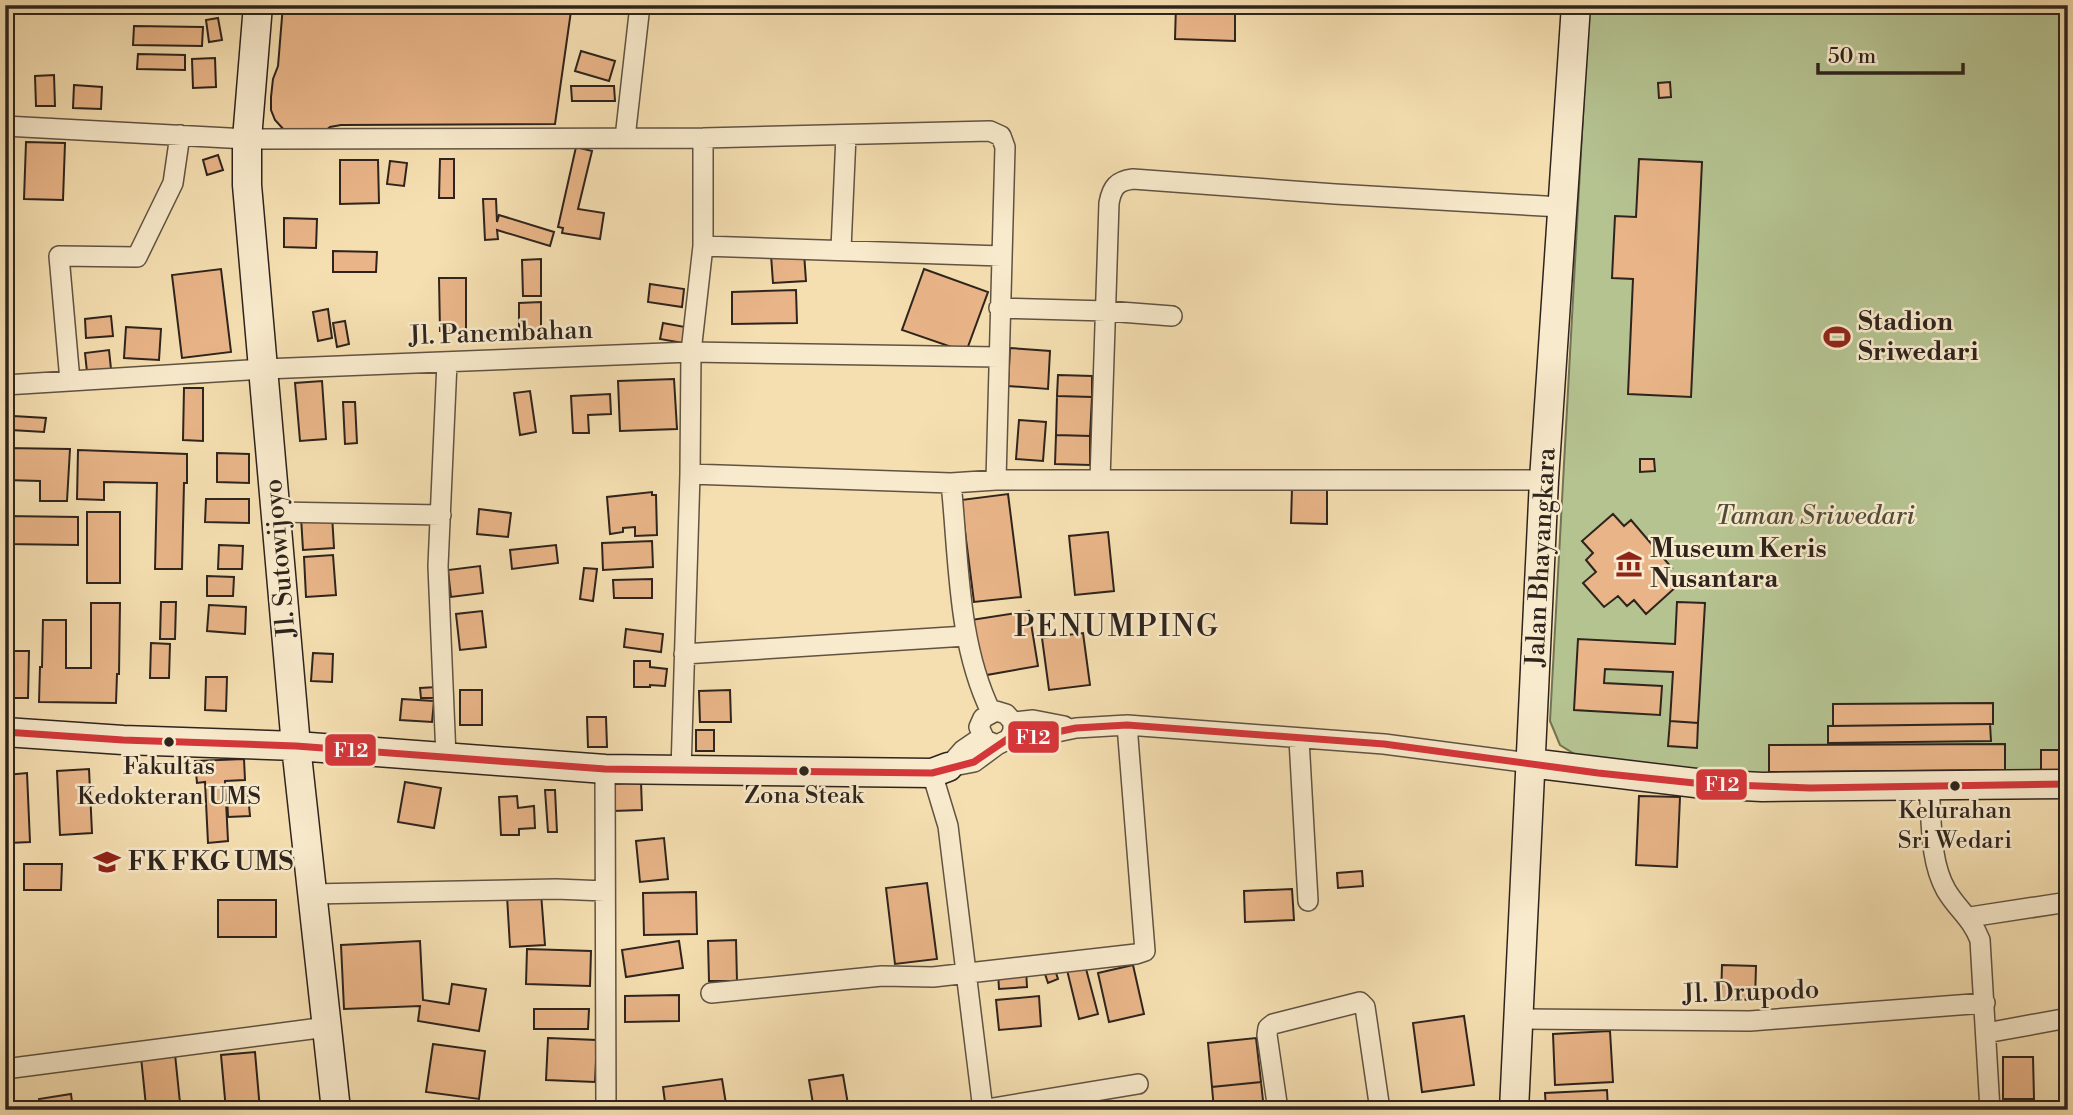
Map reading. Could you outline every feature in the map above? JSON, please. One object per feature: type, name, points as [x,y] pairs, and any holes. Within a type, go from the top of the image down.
[{"type":"main road","name":"Jl. Sutowijoyo","points":[[258,5],[247,138],[249,207],[296,746],[336,1110]]},
{"type":"main road","name":"Jalan Bhayangkara","points":[[1514,1110],[1544,480],[1576,5]]},
{"type":"main road","points":[[5,732],[123,740],[296,746],[605,769],[940,770]]},
{"type":"main road","points":[[1530,763],[1704,784],[1810,788],[2068,785]]},
{"type":"street","points":[[625,138],[640,5]]},
{"type":"street","points":[[5,126],[247,138],[703,138],[990,131],[1001,136],[1005,147],[996,480]]},
{"type":"street","points":[[71,381],[59,256],[137,257],[173,183],[180,135]]},
{"type":"street","points":[[841,249],[846,135]]},
{"type":"street","points":[[681,771],[691,352],[703,246],[703,138]]},
{"type":"street","points":[[1100,480],[1109,203],[1115,185],[1122,180],[1561,207]]},
{"type":"street","points":[[703,246],[1001,256]]},
{"type":"street","points":[[999,308],[1172,316]]},
{"type":"street","name":"Jl. Panembahan","points":[[5,385],[264,369],[691,352],[998,357]]},
{"type":"street","points":[[446,757],[438,600],[447,362]]},
{"type":"street","points":[[690,474],[951,482],[1544,480]]},
{"type":"street","points":[[951,482],[966,636],[976,676],[991,712],[1002,712],[1001,735],[974,762],[940,770],[983,1110],[1138,1084]]},
{"type":"street","points":[[276,512],[441,515]]},
{"type":"street","points":[[684,654],[966,636]]},
{"type":"street","points":[[1001,735],[1028,738],[1076,728],[1127,725],[1384,744],[1530,763]]},
{"type":"street","points":[[711,993],[882,976],[933,977],[1145,951],[1127,725]]},
{"type":"street","points":[[1299,739],[1308,901]]},
{"type":"street","points":[[605,769],[606,1110]]},
{"type":"street","points":[[1928,786],[1939,874],[1952,900],[1970,918],[1980,940],[1990,1110]]},
{"type":"street","points":[[312,894],[556,889],[605,891]]},
{"type":"street","points":[[1970,918],[2068,902]]},
{"type":"street","points":[[1278,1110],[1268,1028],[1273,1024],[1314,1016],[1360,1002],[1365,1007],[1380,1110]]},
{"type":"street","name":"Jl. Drupodo","points":[[1518,1019],[1750,1021],[1985,1003]]},
{"type":"street","points":[[1986,1033],[2068,1018]]},
{"type":"street","points":[[5,1069],[327,1027]]},
{"type":"green space","name":"Taman Sriwedari","points":[[1589,5],[2068,5],[2068,774],[1729,775],[1581,758],[1560,745],[1550,721]]},
{"type":"building","points":[[143,5],[163,5],[163,8],[143,8]]},
{"type":"building","points":[[283,5],[541,5],[571,11],[555,124],[341,125],[330,127],[322,134],[285,131],[275,120],[271,110]]},
{"type":"building","points":[[1176,5],[1235,5],[1235,41],[1175,39]]},
{"type":"building","points":[[218,18],[222,40],[209,42],[206,20]]},
{"type":"building","points":[[134,26],[203,27],[202,46],[133,45]]},
{"type":"building","points":[[581,51],[615,61],[609,81],[575,71]]},
{"type":"building","points":[[138,54],[185,55],[185,70],[137,69]]},
{"type":"building","points":[[215,58],[216,87],[193,88],[192,59]]},
{"type":"building","points":[[54,75],[55,106],[36,106],[35,76]]},
{"type":"building","points":[[1670,82],[1671,97],[1659,98],[1658,83]]},
{"type":"building","points":[[74,85],[102,87],[101,109],[73,108]]},
{"type":"building","points":[[571,86],[614,86],[615,101],[572,101]]},
{"type":"building","points":[[26,142],[65,143],[63,200],[24,199]]},
{"type":"building","points":[[576,147],[592,151],[578,209],[604,213],[600,239],[562,233],[563,228],[558,227]]},
{"type":"building","points":[[218,155],[223,170],[207,175],[203,160]]},
{"type":"building","points":[[440,159],[454,159],[454,198],[439,198]]},
{"type":"building","points":[[1639,159],[1702,162],[1691,397],[1628,394],[1633,279],[1612,278],[1615,216],[1636,217]]},
{"type":"building","points":[[340,160],[378,160],[379,203],[340,204]]},
{"type":"building","points":[[390,161],[407,163],[404,186],[387,184]]},
{"type":"building","points":[[483,199],[496,199],[497,222],[499,215],[554,232],[550,246],[497,230],[498,239],[485,240]]},
{"type":"building","points":[[284,218],[317,219],[316,248],[284,247]]},
{"type":"building","points":[[333,251],[377,252],[376,272],[333,272]]},
{"type":"building","points":[[804,253],[806,281],[773,283],[771,255]]},
{"type":"building","points":[[541,259],[541,296],[523,296],[522,260]]},
{"type":"building","points":[[221,269],[231,352],[182,358],[172,275]]},
{"type":"building","points":[[924,269],[988,292],[966,352],[902,330]]},
{"type":"building","points":[[439,278],[466,278],[466,331],[440,331]]},
{"type":"building","points":[[650,284],[684,289],[682,307],[648,302]]},
{"type":"building","points":[[796,290],[797,323],[732,324],[732,292]]},
{"type":"building","points":[[541,302],[541,339],[519,339],[519,303]]},
{"type":"building","points":[[328,309],[332,338],[318,341],[313,312]]},
{"type":"building","points":[[111,316],[113,336],[86,338],[85,319]]},
{"type":"building","points":[[345,321],[349,344],[337,347],[333,323]]},
{"type":"building","points":[[663,323],[685,327],[683,343],[660,339]]},
{"type":"building","points":[[126,327],[161,329],[159,360],[124,358]]},
{"type":"building","points":[[1010,348],[1050,351],[1048,389],[1008,386]]},
{"type":"building","points":[[109,350],[111,369],[87,372],[85,353]]},
{"type":"building","points":[[1058,375],[1092,376],[1092,397],[1057,396]]},
{"type":"building","points":[[674,379],[677,429],[620,431],[618,381]]},
{"type":"building","points":[[322,381],[326,439],[300,441],[295,383]]},
{"type":"building","points":[[184,388],[203,388],[203,441],[183,440]]},
{"type":"building","points":[[530,391],[536,432],[520,435],[514,393]]},
{"type":"building","points":[[610,394],[611,414],[588,415],[589,433],[573,433],[571,396]]},
{"type":"building","points":[[1057,396],[1092,397],[1090,436],[1056,435]]},
{"type":"building","points":[[343,402],[355,402],[357,443],[345,444]]},
{"type":"building","points":[[13,416],[46,418],[44,432],[11,430]]},
{"type":"building","points":[[1019,420],[1046,422],[1043,461],[1016,459]]},
{"type":"building","points":[[1056,435],[1090,436],[1090,465],[1055,464]]},
{"type":"building","points":[[5,448],[70,449],[67,501],[40,501],[40,481],[5,480]]},
{"type":"building","points":[[78,450],[187,454],[182,569],[155,569],[157,483],[104,482],[104,500],[77,499]]},
{"type":"building","points":[[217,453],[249,454],[249,483],[217,482]]},
{"type":"building","points":[[1640,459],[1654,459],[1655,471],[1640,472]]},
{"type":"building","points":[[1292,488],[1327,489],[1327,524],[1291,523]]},
{"type":"building","points":[[652,492],[652,495],[656,495],[657,535],[635,536],[635,527],[623,528],[623,532],[610,534],[607,497]]},
{"type":"building","points":[[1008,494],[1021,597],[974,602],[961,500]]},
{"type":"building","points":[[206,499],[249,499],[249,523],[205,522]]},
{"type":"building","points":[[479,509],[511,513],[508,537],[477,534]]},
{"type":"building","points":[[87,512],[120,512],[120,583],[87,583]]},
{"type":"building","name":"Museum Keris Nusantara","points":[[1613,514],[1624,526],[1631,520],[1672,568],[1665,573],[1677,586],[1646,614],[1634,600],[1627,606],[1618,596],[1604,607],[1583,583],[1596,572],[1586,560],[1593,553],[1582,541]]},
{"type":"building","points":[[332,515],[334,548],[303,550],[301,517]]},
{"type":"building","points":[[5,516],[78,517],[78,545],[5,544]]},
{"type":"building","points":[[1108,532],[1114,591],[1075,595],[1069,536]]},
{"type":"building","points":[[652,541],[653,567],[603,570],[602,543]]},
{"type":"building","points":[[219,545],[243,546],[242,569],[218,569]]},
{"type":"building","points":[[556,545],[558,563],[512,569],[510,550]]},
{"type":"building","points":[[333,555],[336,595],[306,597],[304,557]]},
{"type":"building","points":[[480,566],[483,593],[451,597],[448,570]]},
{"type":"building","points":[[584,568],[597,569],[593,601],[580,599]]},
{"type":"building","points":[[207,576],[234,577],[233,596],[207,596]]},
{"type":"building","points":[[652,579],[652,598],[614,598],[613,580]]},
{"type":"building","points":[[161,602],[176,602],[175,639],[160,639]]},
{"type":"building","points":[[1677,602],[1705,603],[1698,723],[1670,721],[1673,672],[1605,669],[1604,683],[1662,686],[1660,715],[1574,710],[1578,639],[1675,644]]},
{"type":"building","points":[[91,603],[120,603],[116,703],[39,702],[43,620],[66,620],[66,668],[91,668]]},
{"type":"building","points":[[209,605],[246,607],[245,634],[207,631]]},
{"type":"building","points":[[482,611],[486,647],[460,650],[456,614]]},
{"type":"building","points":[[1029,611],[1038,666],[981,676],[971,620]]},
{"type":"building","points":[[626,629],[663,634],[661,652],[624,647]]},
{"type":"building","points":[[1083,633],[1090,685],[1049,690],[1042,638]]},
{"type":"building","points":[[151,643],[170,644],[169,678],[150,678]]},
{"type":"building","points":[[5,651],[29,651],[28,698],[5,698]]},
{"type":"building","points":[[313,653],[333,654],[332,682],[311,681]]},
{"type":"building","points":[[634,661],[650,661],[650,667],[667,669],[665,686],[634,687]]},
{"type":"building","points":[[206,677],[227,677],[226,711],[205,710]]},
{"type":"building","points":[[437,687],[437,698],[421,698],[420,688]]},
{"type":"building","points":[[460,690],[482,690],[482,725],[460,725]]},
{"type":"building","points":[[730,690],[731,722],[700,722],[699,691]]},
{"type":"building","points":[[402,699],[434,701],[432,722],[400,720]]},
{"type":"building","points":[[1993,703],[1993,724],[1833,726],[1833,704]]},
{"type":"building","points":[[587,717],[606,717],[607,747],[588,747]]},
{"type":"building","points":[[1670,721],[1698,723],[1697,748],[1668,746]]},
{"type":"building","points":[[1990,724],[1991,741],[1828,743],[1828,726]]},
{"type":"building","points":[[696,730],[714,730],[714,751],[696,751]]},
{"type":"building","points":[[2005,744],[2005,770],[1769,772],[1769,745]]},
{"type":"building","points":[[2041,750],[2068,750],[2068,772],[2041,772]]},
{"type":"building","points":[[244,759],[245,780],[225,781],[228,841],[208,843],[205,782],[197,783],[195,761]]},
{"type":"building","points":[[89,769],[92,833],[60,835],[57,771]]},
{"type":"building","points":[[27,773],[30,842],[9,843],[6,775]]},
{"type":"building","points":[[405,782],[441,788],[434,828],[398,822]]},
{"type":"building","points":[[641,782],[642,810],[613,811],[612,784]]},
{"type":"building","points":[[545,790],[555,790],[557,832],[548,832]]},
{"type":"building","points":[[248,794],[250,816],[228,817],[227,795]]},
{"type":"building","points":[[517,796],[518,808],[534,806],[535,828],[519,829],[519,835],[501,835],[499,797]]},
{"type":"building","points":[[1639,796],[1680,797],[1677,867],[1636,865]]},
{"type":"building","points":[[664,838],[668,879],[640,882],[636,841]]},
{"type":"building","points":[[24,864],[62,864],[61,890],[24,890]]},
{"type":"building","points":[[1362,871],[1363,886],[1338,888],[1337,873]]},
{"type":"building","points":[[927,883],[937,959],[895,964],[886,888]]},
{"type":"building","points":[[1292,889],[1294,920],[1245,922],[1244,891]]},
{"type":"building","points":[[696,892],[697,934],[644,935],[643,893]]},
{"type":"building","points":[[541,893],[545,945],[510,947],[507,896]]},
{"type":"building","points":[[218,900],[276,900],[276,937],[218,937]]},
{"type":"building","points":[[2068,911],[2068,948],[2063,912]]},
{"type":"building","points":[[736,940],[737,981],[709,981],[708,941]]},
{"type":"building","points":[[420,941],[423,1000],[449,1004],[452,984],[486,989],[479,1031],[418,1021],[420,1006],[344,1009],[341,945]]},
{"type":"building","points":[[679,941],[683,968],[626,977],[622,950]]},
{"type":"building","points":[[527,949],[591,951],[590,986],[526,984]]},
{"type":"building","points":[[1053,964],[1058,979],[1048,983],[1043,968]]},
{"type":"building","points":[[1085,965],[1098,1014],[1079,1019],[1067,970]]},
{"type":"building","points":[[1133,965],[1144,1014],[1109,1022],[1098,973]]},
{"type":"building","points":[[1722,965],[1756,966],[1755,1000],[1721,999]]},
{"type":"building","points":[[1026,969],[1027,987],[999,989],[998,972]]},
{"type":"building","points":[[679,995],[679,1021],[625,1022],[625,996]]},
{"type":"building","points":[[1039,996],[1041,1026],[999,1030],[996,1000]]},
{"type":"building","points":[[534,1009],[589,1009],[588,1029],[534,1029]]},
{"type":"building","points":[[1464,1016],[1474,1085],[1422,1092],[1413,1023]]},
{"type":"building","points":[[1610,1031],[1613,1082],[1555,1085],[1553,1034]]},
{"type":"building","points":[[548,1038],[597,1040],[595,1082],[546,1080]]},
{"type":"building","points":[[1256,1038],[1261,1082],[1212,1087],[1208,1043]]},
{"type":"building","points":[[433,1044],[485,1051],[479,1099],[426,1092]]},
{"type":"building","points":[[255,1052],[260,1110],[226,1110],[221,1055]]},
{"type":"building","points":[[175,1054],[180,1103],[146,1106],[141,1057]]},
{"type":"building","points":[[2003,1057],[2033,1057],[2034,1099],[2003,1099]]},
{"type":"building","points":[[843,1075],[849,1110],[814,1110],[809,1080]]},
{"type":"building","points":[[722,1079],[727,1110],[666,1110],[663,1087]]},
{"type":"building","points":[[1261,1082],[1264,1110],[1214,1110],[1212,1087]]},
{"type":"building","points":[[1607,1090],[1608,1110],[1546,1110],[1545,1093]]},
{"type":"building","points":[[71,1094],[73,1110],[41,1110],[39,1099]]},
{"type":"transit line","name":"F12","points":[[5,732],[123,740],[296,746],[605,769],[932,773],[974,762],[1012,736],[1028,738],[1076,728],[1127,725],[1384,744],[1598,773],[1704,784],[1810,788],[2068,784]]},
{"type":"place","name":"Stadion Sriwedari","points":[[1837,337]]},
{"type":"place","name":"Museum Keris Nusantara","points":[[1629,564]]},
{"type":"place","name":"Fakultas Kedokteran UMS","points":[[169,742]]},
{"type":"place","name":"Zona Steak","points":[[804,771]]},
{"type":"place","name":"Kelurahan Sri Wedari","points":[[1955,786]]},
{"type":"place","name":"FK FKG UMS","points":[[107,862]]},
{"type":"district","name":"PENUMPING","points":[[1117,627]]}]
